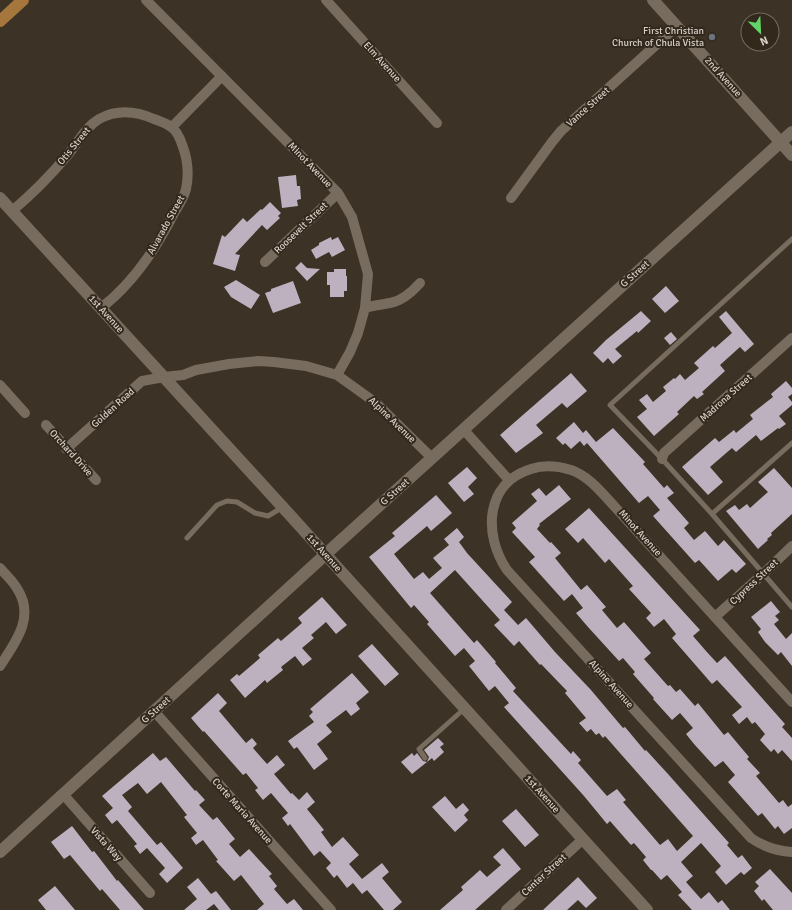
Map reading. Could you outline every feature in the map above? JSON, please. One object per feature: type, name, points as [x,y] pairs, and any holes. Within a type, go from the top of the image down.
[{"type":"main road","points":[[0,21],[23,0]]},
{"type":"street","name":"Minot Avenue","points":[[146,0],[338,193],[352,217],[368,274],[364,308],[358,333],[350,352],[337,375]]},
{"type":"street","name":"Elm Avenue","points":[[326,0],[437,123]]},
{"type":"street","name":"2nd Avenue","points":[[652,0],[782,142],[792,155]]},
{"type":"street","name":"Vance Street","points":[[511,198],[561,131],[677,26]]},
{"type":"street","points":[[172,127],[222,76]]},
{"type":"street","name":"Otis Street","points":[[12,211],[51,174],[67,156],[83,133],[92,123],[99,119],[115,113],[130,112],[144,114],[172,127]]},
{"type":"street","name":"Alvarado Street","points":[[101,308],[116,296],[148,258],[165,232],[184,196],[188,164],[182,144],[172,127]]},
{"type":"street","name":"G Street","points":[[0,852],[792,132]]},
{"type":"street","name":"Roosevelt Street","points":[[265,262],[338,193]]},
{"type":"street","name":"1st Avenue","points":[[0,198],[647,910]]},
{"type":"street","points":[[364,308],[373,305],[392,303],[410,293],[420,283]]},
{"type":"street","name":"Madrona Street","points":[[662,459],[664,453],[792,338]]},
{"type":"street","name":"Alpine Avenue","points":[[164,377],[183,375],[196,370],[229,364],[258,361],[299,365],[337,375],[376,403],[432,458]]},
{"type":"street","name":"Golden Road","points":[[66,449],[142,381],[164,377]]},
{"type":"street","points":[[0,385],[25,413]]},
{"type":"street","name":"Orchard Drive","points":[[46,425],[66,449],[96,480]]},
{"type":"street","points":[[464,430],[509,480]]},
{"type":"street","name":"Minot Avenue","points":[[509,480],[521,472],[544,466],[559,467],[571,470],[586,478],[615,506],[716,616],[792,702]]},
{"type":"street","name":"Alpine Avenue","points":[[509,480],[498,496],[491,523],[496,553],[507,570],[751,838],[774,850],[792,852]]},
{"type":"street","name":"Cypress Street","points":[[716,616],[792,546]]},
{"type":"street","points":[[0,568],[19,590],[25,611],[21,633],[0,666]]},
{"type":"street","name":"Corte Maria Avenue","points":[[154,711],[331,910]]},
{"type":"street","name":"Vista Way","points":[[63,794],[150,893]]},
{"type":"street","name":"Center Street","points":[[506,910],[583,839]]},
{"type":"lane","points":[[792,239],[610,405],[712,514],[792,607]]},
{"type":"lane","points":[[712,514],[792,443]]},
{"type":"lane","points":[[187,538],[217,505],[227,501],[237,502],[255,513],[268,516],[282,507]]},
{"type":"lane","points":[[425,758],[419,749],[464,708]]},
{"type":"building","points":[[296,175],[297,186],[300,186],[301,199],[297,200],[298,206],[282,208],[278,177]]},
{"type":"building","points":[[270,202],[281,213],[278,216],[280,218],[267,230],[262,225],[235,254],[240,255],[235,271],[213,264],[222,235],[225,237],[243,218],[247,222]]},
{"type":"building","points":[[331,237],[332,240],[338,237],[345,250],[332,257],[329,252],[316,259],[311,250],[319,245],[319,243]]},
{"type":"building","points":[[301,262],[307,268],[320,269],[307,281],[295,268]]},
{"type":"building","points":[[334,269],[346,269],[347,291],[344,291],[344,297],[330,297],[330,285],[327,285],[327,272],[334,272]]},
{"type":"building","points":[[236,280],[260,295],[251,309],[231,297],[224,287]]},
{"type":"building","points":[[293,281],[301,303],[273,313],[265,293],[271,291],[271,289]]},
{"type":"building","points":[[666,286],[679,301],[665,313],[652,299]]},
{"type":"building","points":[[641,311],[651,321],[638,333],[637,331],[615,349],[622,356],[613,364],[608,358],[603,363],[593,353],[606,340]]},
{"type":"building","points":[[726,311],[754,344],[745,352],[740,347],[720,365],[725,371],[702,392],[704,394],[697,399],[694,396],[677,412],[679,414],[654,436],[637,417],[647,409],[639,400],[647,394],[653,402],[666,391],[663,387],[674,378],[675,379],[680,374],[685,380],[699,368],[694,363],[713,346],[715,348],[732,333],[719,317]]},
{"type":"building","points":[[671,332],[677,339],[670,345],[664,338]]},
{"type":"building","points":[[571,373],[587,391],[567,408],[562,403],[536,425],[543,433],[516,453],[500,435]]},
{"type":"building","points":[[786,381],[792,388],[792,394],[788,397],[792,402],[792,405],[779,416],[786,424],[761,441],[756,435],[736,452],[732,448],[710,467],[723,482],[708,495],[682,467],[715,438],[719,442],[734,430],[736,433],[753,419],[750,415],[773,397],[771,394]]},
{"type":"building","points":[[574,422],[583,433],[586,430],[596,442],[613,428],[645,462],[643,464],[664,488],[667,485],[674,493],[667,498],[689,523],[684,528],[694,540],[705,531],[718,546],[724,540],[746,564],[736,573],[732,569],[718,581],[699,560],[695,563],[653,516],[660,510],[648,496],[639,503],[587,443],[584,446],[580,441],[571,449],[565,443],[563,445],[556,438]]},
{"type":"building","points":[[467,467],[477,478],[468,487],[474,494],[464,502],[448,483]]},
{"type":"building","points":[[774,468],[792,488],[792,514],[771,533],[772,535],[767,539],[768,540],[758,549],[726,511],[735,505],[739,510],[747,504],[750,508],[768,492],[758,482]]},
{"type":"building","points":[[559,485],[571,499],[539,524],[540,525],[537,529],[561,553],[555,558],[581,590],[587,585],[606,607],[602,610],[617,628],[624,622],[651,653],[644,659],[668,686],[670,685],[676,692],[680,689],[695,706],[698,703],[724,735],[728,732],[749,757],[747,759],[760,773],[756,776],[779,803],[783,800],[788,807],[792,804],[792,828],[784,834],[778,826],[775,829],[762,813],[758,816],[728,782],[735,775],[723,761],[715,767],[694,744],[686,734],[693,728],[680,713],[672,720],[633,674],[635,672],[623,658],[619,661],[588,627],[576,613],[583,608],[572,594],[564,601],[529,562],[535,557],[512,532],[516,528],[512,523],[537,501],[531,494],[539,488],[546,496]]},
{"type":"building","points":[[436,495],[452,513],[431,531],[427,526],[394,554],[414,579],[423,572],[429,579],[442,568],[433,558],[449,545],[444,539],[457,528],[464,537],[459,542],[467,553],[512,602],[504,610],[518,625],[526,618],[623,728],[625,727],[729,843],[727,845],[738,858],[742,855],[752,868],[744,875],[741,872],[726,885],[715,872],[721,866],[701,843],[681,862],[693,876],[686,882],[701,899],[709,892],[718,903],[722,900],[730,910],[692,910],[678,895],[682,892],[667,875],[661,880],[651,870],[643,860],[646,857],[634,843],[631,845],[610,821],[607,824],[584,796],[504,707],[509,703],[495,686],[489,691],[469,666],[475,661],[464,648],[455,656],[427,624],[429,622],[414,605],[411,608],[369,557],[395,536],[392,533]],"holes":[[[455,570],[500,620],[494,625],[514,646],[519,641],[540,665],[541,664],[567,691],[565,693],[586,718],[579,723],[587,732],[591,729],[596,735],[599,733],[603,738],[605,736],[693,836],[677,851],[668,839],[660,845],[623,802],[626,800],[617,789],[607,796],[578,763],[581,760],[573,751],[571,754],[513,691],[516,688],[477,640],[474,643],[430,593]]]},
{"type":"building","points":[[589,508],[700,630],[693,636],[706,651],[717,663],[725,656],[785,724],[782,727],[792,738],[792,761],[782,750],[778,754],[774,749],[771,752],[760,740],[765,734],[755,722],[752,724],[747,717],[739,724],[732,715],[742,707],[717,680],[712,684],[672,638],[676,634],[664,619],[654,627],[646,618],[651,613],[629,589],[633,586],[609,559],[605,563],[583,538],[578,543],[565,529]]},
{"type":"building","points":[[322,597],[347,625],[336,634],[326,622],[311,635],[314,638],[302,648],[312,659],[303,666],[295,656],[281,667],[283,670],[267,683],[265,680],[245,698],[230,680],[237,674],[239,676],[260,658],[258,655],[278,638],[281,641],[302,623],[298,618]]},
{"type":"building","points":[[771,601],[780,612],[775,616],[779,620],[774,624],[786,639],[792,633],[792,666],[781,652],[778,655],[765,642],[758,632],[761,629],[751,617]]},
{"type":"building","points":[[372,644],[399,674],[385,686],[358,656]]},
{"type":"building","points":[[352,673],[369,692],[356,703],[360,709],[351,716],[346,710],[326,725],[332,732],[317,744],[328,759],[314,770],[297,747],[294,749],[288,741],[314,722],[309,716],[313,712],[310,709]]},
{"type":"building","points":[[218,693],[227,703],[219,711],[246,743],[252,738],[257,744],[253,748],[267,764],[277,755],[285,765],[274,774],[291,794],[292,793],[299,800],[307,792],[315,802],[307,809],[324,830],[321,832],[332,847],[343,837],[359,855],[349,864],[362,879],[382,863],[389,872],[382,878],[402,902],[393,910],[384,910],[367,890],[362,894],[353,883],[347,888],[337,875],[334,878],[326,868],[331,863],[320,851],[314,856],[290,824],[288,826],[282,818],[288,813],[271,793],[263,800],[255,790],[258,788],[246,773],[243,775],[191,718]]},
{"type":"building","points":[[438,738],[444,744],[440,747],[444,752],[434,761],[432,758],[427,762],[429,757],[424,750]]},
{"type":"building","points":[[153,753],[160,761],[166,757],[195,791],[196,790],[205,800],[199,805],[213,820],[217,817],[235,839],[229,844],[240,857],[249,849],[272,874],[269,876],[277,886],[274,889],[287,904],[294,899],[303,910],[257,910],[264,904],[241,875],[234,881],[216,861],[218,860],[203,840],[196,845],[191,838],[197,833],[184,817],[187,815],[161,782],[147,794],[138,783],[122,795],[132,807],[128,811],[157,845],[161,842],[183,868],[167,883],[159,874],[165,868],[147,848],[140,854],[134,846],[137,844],[117,820],[112,824],[105,815],[113,808],[102,796]]},
{"type":"building","points":[[412,753],[414,756],[417,753],[423,761],[427,762],[412,774],[401,762]]},
{"type":"building","points":[[445,796],[456,809],[463,803],[469,810],[464,815],[468,820],[455,832],[432,807]]},
{"type":"building","points":[[516,809],[539,835],[525,847],[502,821]]},
{"type":"building","points":[[72,826],[92,852],[94,851],[117,881],[118,880],[144,910],[120,910],[102,889],[100,891],[70,855],[64,859],[51,842]]},
{"type":"building","points":[[503,848],[521,869],[475,910],[440,910],[463,890],[461,887],[480,870],[487,877],[501,865],[493,857]]},
{"type":"building","points":[[770,869],[792,893],[792,910],[773,910],[764,899],[762,901],[754,891],[759,886],[755,882]]},
{"type":"building","points":[[578,877],[597,898],[586,908],[578,900],[567,910],[543,910]]},
{"type":"building","points":[[198,878],[211,894],[216,891],[231,910],[219,910],[214,904],[206,910],[184,910],[197,899],[187,887]]},
{"type":"building","points":[[55,886],[75,910],[46,910],[38,900]]},
{"type":"place","name":"First Christian Church of Chula Vista","points":[[712,37]]}]
